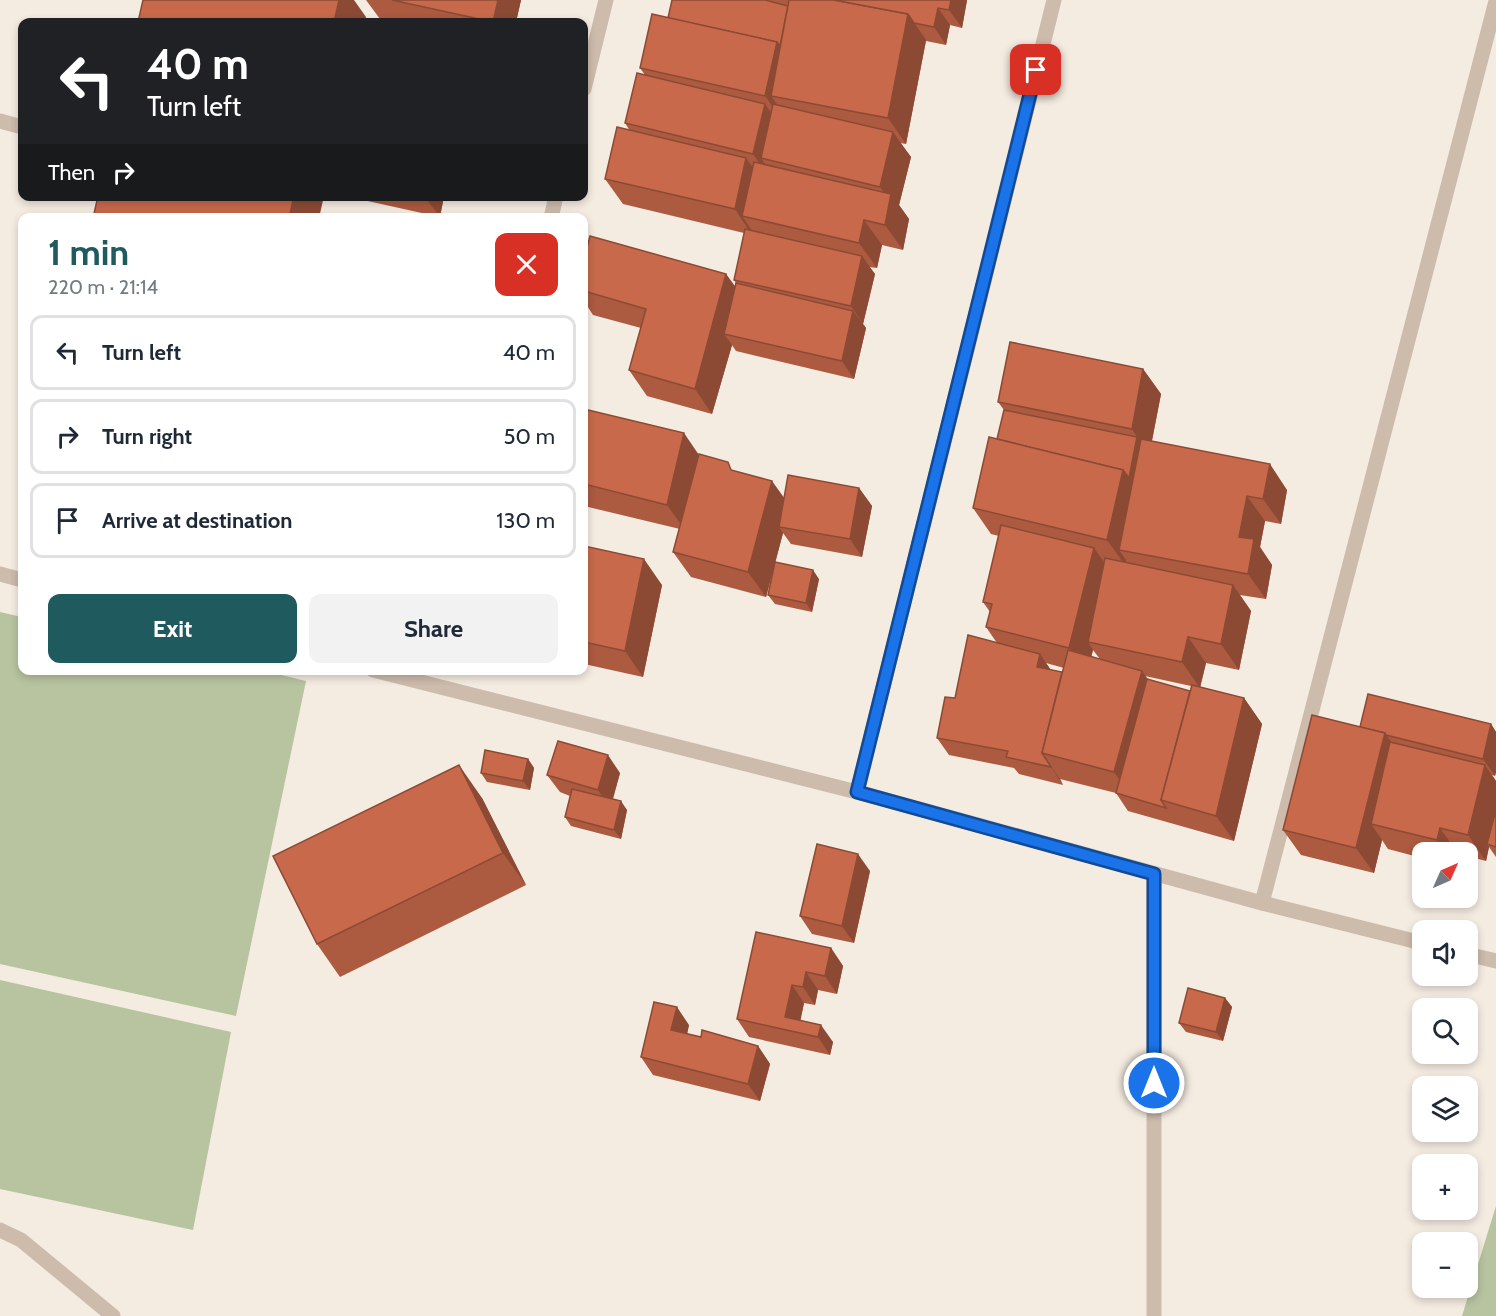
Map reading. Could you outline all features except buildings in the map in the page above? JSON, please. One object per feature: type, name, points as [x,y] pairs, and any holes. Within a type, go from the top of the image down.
[{"type":"street","points":[[588,73],[606,0]]},
{"type":"street","points":[[857,792],[1054,0]]},
{"type":"street","points":[[1262,903],[1496,1]]},
{"type":"street","points":[[0,121],[18,126]]},
{"type":"street","points":[[0,574],[18,579]]},
{"type":"street","points":[[392,675],[857,792],[1262,903],[1412,940]]},
{"type":"street","points":[[433,686],[436,675]]},
{"type":"street","points":[[1154,874],[1154,1316]]},
{"type":"street","points":[[1478,957],[1496,961]]},
{"type":"street","points":[[0,1230],[21,1240],[113,1316]]},
{"type":"green space","points":[[0,612],[18,616],[18,675],[281,675],[306,681],[236,1016],[0,964]]},
{"type":"green space","points":[[0,980],[231,1032],[193,1230],[0,1189]]},
{"type":"green space","points":[[1496,1206],[1496,1316],[1462,1316],[1468,1298],[1478,1298],[1478,1264]]},
{"type":"route","points":[[1036,70],[857,792],[1154,874],[1154,1083]]}]
